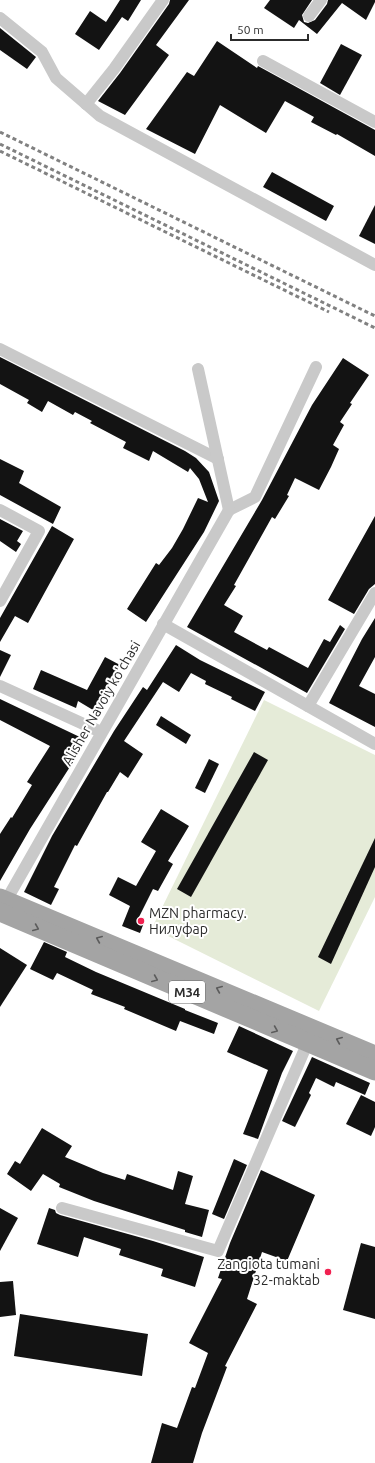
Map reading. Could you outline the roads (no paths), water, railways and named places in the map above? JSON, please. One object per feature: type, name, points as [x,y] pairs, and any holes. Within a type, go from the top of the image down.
[{"type":"main road","name":"M34","points":[[2,905],[308,1044],[375,1071]]},
{"type":"main road","name":"M34","points":[[2,905],[375,1055]]},
{"type":"street","points":[[86,104],[114,69],[163,0]]},
{"type":"street","points":[[309,16],[321,0]]},
{"type":"street","points":[[0,18],[42,52],[56,78],[100,116],[375,265]]},
{"type":"street","points":[[263,61],[375,122]]},
{"type":"street","points":[[0,349],[218,459]]},
{"type":"street","points":[[198,369],[229,510],[255,497],[316,367]]},
{"type":"street","points":[[0,510],[40,531],[0,601]]},
{"type":"street","name":"Alisher Navoiy ko'chasi","points":[[2,905],[229,510]]},
{"type":"street","points":[[308,706],[375,593]]},
{"type":"street","points":[[163,624],[375,744]]},
{"type":"street","points":[[0,686],[101,732]]},
{"type":"street","points":[[62,1208],[218,1250],[308,1044]]},
{"type":"railway","points":[[0,132],[375,316]]},
{"type":"railway","points":[[0,144],[375,328]]},
{"type":"railway","points":[[0,151],[329,312]]},
{"type":"place","name":"MZN pharmacy. Нилуфар","points":[[141,921]]},
{"type":"place","name":"Zangiota tumani 32-maktab","points":[[328,1272]]}]
